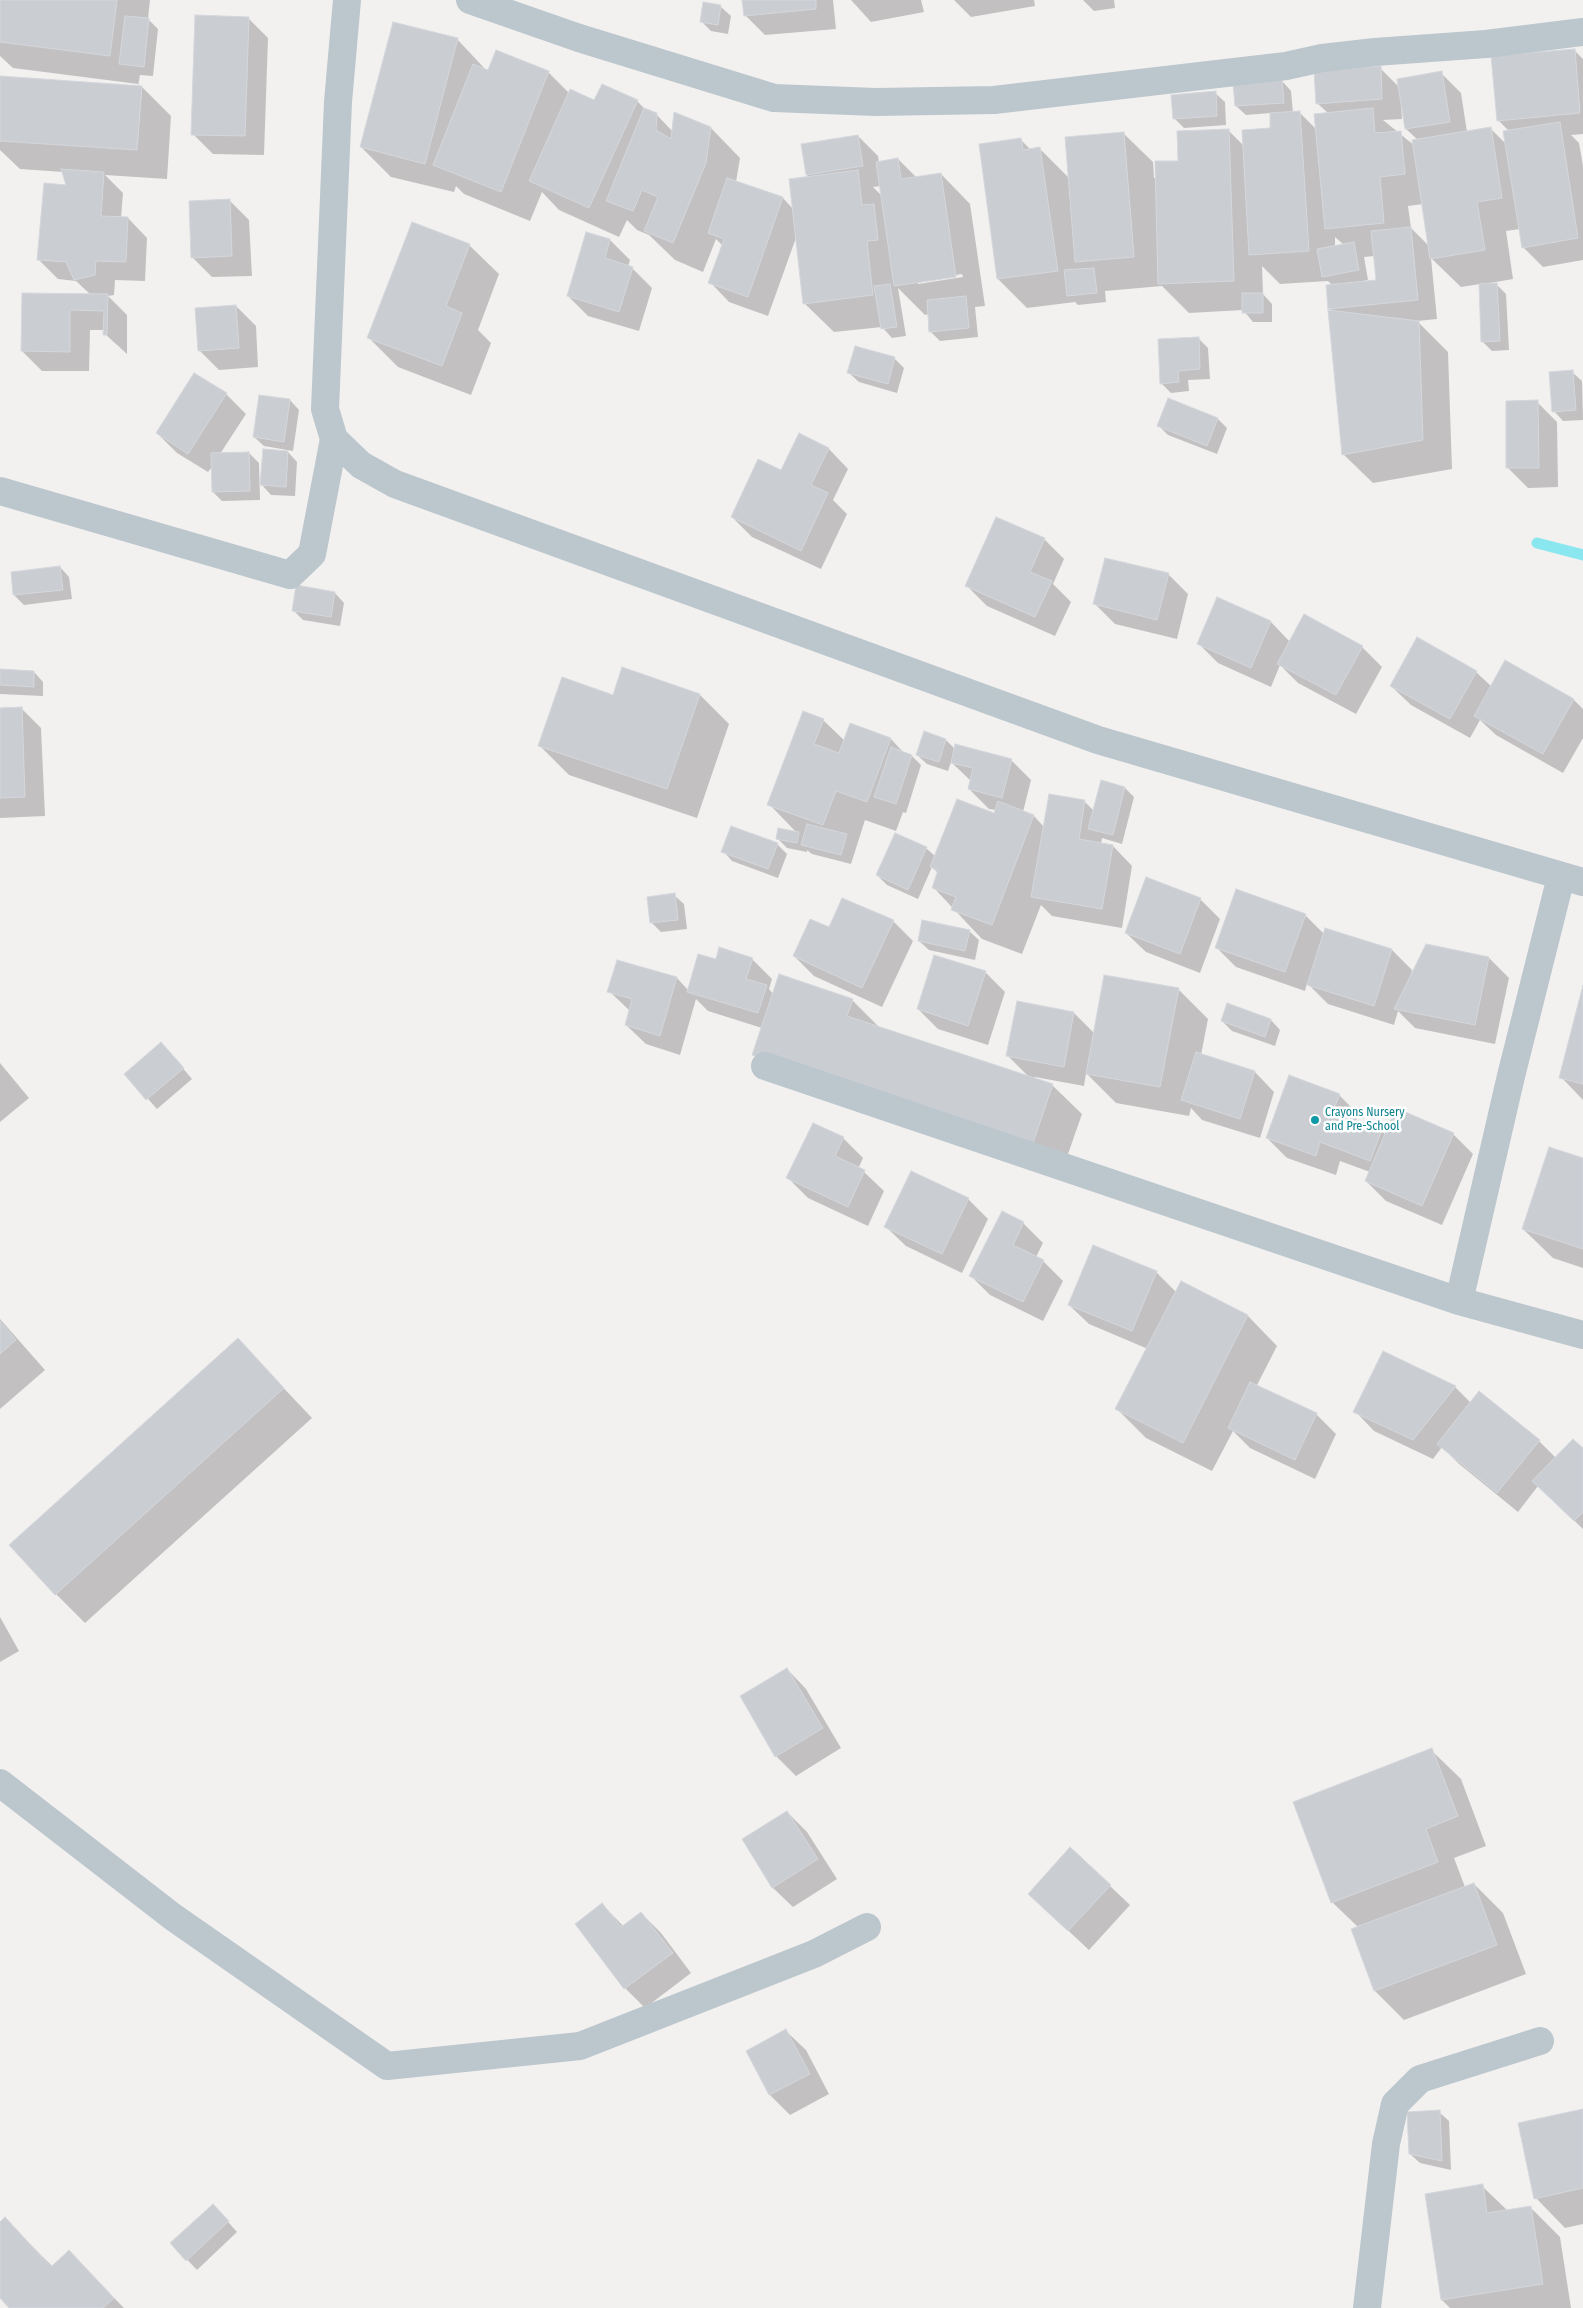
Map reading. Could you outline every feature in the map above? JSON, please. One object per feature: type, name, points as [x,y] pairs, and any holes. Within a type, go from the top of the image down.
[{"type":"street","points":[[347,0],[338,102],[324,409],[334,439],[361,465],[395,484],[1098,740],[1572,879],[1511,1076],[1459,1301]]},
{"type":"street","points":[[470,0],[579,38],[774,98],[876,102],[994,100],[1276,67],[1322,58],[1486,44],[1583,32]]},
{"type":"street","points":[[0,491],[290,575],[312,554],[334,439]]},
{"type":"street","points":[[765,1066],[1459,1301],[1583,1335]]},
{"type":"street","points":[[0,1783],[173,1917],[387,2066],[580,2046],[814,1954],[867,1927]]},
{"type":"street","points":[[1368,2308],[1386,2144],[1395,2104],[1420,2080],[1540,2041]]},
{"type":"building","points":[[0,0],[117,0],[110,56],[0,42]]},
{"type":"building","points":[[742,0],[816,0],[816,9],[744,16]]},
{"type":"building","points":[[703,2],[721,5],[718,25],[700,22]]},
{"type":"building","points":[[195,15],[249,17],[245,136],[191,135]]},
{"type":"building","points":[[125,16],[149,18],[144,67],[119,64]]},
{"type":"building","points":[[393,22],[458,38],[425,164],[360,147]]},
{"type":"building","points":[[1575,49],[1580,113],[1497,121],[1491,56]]},
{"type":"building","points":[[496,50],[549,71],[501,192],[433,165],[473,64],[488,70]]},
{"type":"building","points":[[1381,66],[1382,99],[1316,104],[1314,71]]},
{"type":"building","points":[[1442,71],[1450,122],[1405,129],[1397,79]]},
{"type":"building","points":[[0,76],[142,86],[137,150],[0,141]]},
{"type":"building","points":[[1282,80],[1284,103],[1235,106],[1233,84]]},
{"type":"building","points":[[602,84],[638,100],[589,208],[529,181],[570,89],[594,100]]},
{"type":"building","points":[[1216,91],[1217,116],[1173,119],[1171,95]]},
{"type":"building","points":[[644,108],[657,113],[656,130],[671,139],[674,112],[711,127],[706,163],[673,243],[644,231],[658,197],[642,190],[633,211],[606,201]]},
{"type":"building","points":[[1373,108],[1375,133],[1401,131],[1405,174],[1380,177],[1384,223],[1325,229],[1314,114]]},
{"type":"building","points":[[1300,111],[1309,251],[1249,255],[1242,130],[1270,128],[1270,113]]},
{"type":"building","points":[[1560,122],[1578,238],[1522,248],[1503,131]]},
{"type":"building","points":[[1491,127],[1502,198],[1477,202],[1485,250],[1430,259],[1412,140]]},
{"type":"building","points":[[1229,129],[1234,281],[1158,284],[1155,161],[1178,161],[1177,131]]},
{"type":"building","points":[[1124,132],[1134,257],[1075,262],[1065,137]]},
{"type":"building","points":[[858,135],[863,166],[806,175],[801,144]]},
{"type":"building","points":[[1021,138],[1023,150],[1040,147],[1058,271],[997,279],[979,144]]},
{"type":"building","points":[[898,158],[901,179],[941,173],[956,277],[894,286],[876,162]]},
{"type":"building","points":[[61,169],[104,172],[101,216],[128,217],[126,262],[96,261],[95,275],[74,280],[66,262],[37,260],[44,183],[66,185]]},
{"type":"building","points":[[858,170],[862,205],[874,204],[878,240],[867,241],[873,295],[803,304],[789,179]]},
{"type":"building","points":[[727,178],[783,197],[748,297],[708,283],[724,239],[708,233]]},
{"type":"building","points":[[230,199],[232,256],[191,258],[189,201]]},
{"type":"building","points":[[412,222],[470,244],[446,306],[462,313],[442,366],[367,338]]},
{"type":"building","points":[[1411,227],[1418,300],[1328,309],[1326,285],[1376,280],[1371,231]]},
{"type":"building","points":[[586,232],[610,239],[605,258],[633,267],[619,312],[567,296]]},
{"type":"building","points":[[1354,242],[1359,270],[1322,277],[1317,249]]},
{"type":"building","points":[[1094,268],[1097,293],[1067,296],[1064,270]]},
{"type":"building","points":[[1497,283],[1500,341],[1481,342],[1479,284]]},
{"type":"building","points":[[890,284],[897,327],[881,329],[874,286]]},
{"type":"building","points":[[22,293],[108,294],[107,335],[103,335],[104,311],[70,310],[70,352],[21,351]]},
{"type":"building","points":[[1242,293],[1263,293],[1263,313],[1242,313]]},
{"type":"building","points":[[966,296],[969,328],[929,332],[927,300]]},
{"type":"building","points":[[236,305],[239,348],[198,351],[195,308]]},
{"type":"building","points":[[1328,310],[1419,321],[1423,440],[1342,455]]},
{"type":"building","points":[[1199,337],[1200,369],[1178,371],[1179,382],[1160,384],[1158,339]]},
{"type":"building","points":[[855,346],[895,357],[888,384],[847,373]]},
{"type":"building","points":[[1573,370],[1576,410],[1552,412],[1549,372]]},
{"type":"building","points":[[194,373],[227,393],[188,454],[156,433]]},
{"type":"building","points":[[259,395],[290,399],[284,442],[253,437]]},
{"type":"building","points":[[1168,398],[1218,418],[1207,446],[1157,426]]},
{"type":"building","points":[[1538,400],[1539,468],[1506,468],[1506,401]]},
{"type":"building","points":[[799,433],[829,448],[811,485],[828,493],[801,551],[731,517],[758,459],[781,470]]},
{"type":"building","points":[[263,449],[288,451],[286,487],[260,485]]},
{"type":"building","points":[[249,452],[250,491],[212,492],[211,453]]},
{"type":"building","points":[[996,517],[1045,538],[1030,572],[1052,581],[1035,617],[965,586]]},
{"type":"building","points":[[1105,558],[1169,573],[1157,620],[1093,604]]},
{"type":"building","points":[[60,566],[63,590],[13,595],[11,572]]},
{"type":"building","points":[[296,585],[335,592],[331,617],[292,611]]},
{"type":"building","points":[[1217,597],[1271,621],[1251,668],[1197,644]]},
{"type":"building","points":[[1304,614],[1363,646],[1336,695],[1277,664]]},
{"type":"building","points":[[1417,637],[1477,671],[1450,719],[1390,686]]},
{"type":"building","points":[[1505,660],[1574,699],[1543,754],[1474,716]]},
{"type":"building","points":[[622,667],[700,694],[667,789],[538,746],[562,677],[613,695]]},
{"type":"building","points":[[0,669],[34,671],[34,687],[0,685]]},
{"type":"building","points":[[22,707],[25,797],[0,798],[0,708]]},
{"type":"building","points":[[803,711],[824,719],[814,744],[839,753],[850,723],[891,738],[867,802],[836,791],[823,825],[767,805]]},
{"type":"building","points":[[924,731],[946,739],[939,762],[916,755]]},
{"type":"building","points":[[955,744],[1012,759],[1002,798],[968,789],[973,768],[951,763]]},
{"type":"building","points":[[891,747],[912,755],[896,804],[874,797]]},
{"type":"building","points":[[1101,780],[1125,787],[1113,835],[1088,829]]},
{"type":"building","points":[[1049,794],[1085,800],[1079,839],[1113,845],[1102,909],[1031,897]]},
{"type":"building","points":[[957,799],[994,813],[998,801],[1034,815],[992,925],[951,910],[956,897],[932,888],[938,870],[930,867]]},
{"type":"building","points":[[807,824],[847,834],[841,855],[801,845]]},
{"type":"building","points":[[731,826],[778,843],[768,869],[721,852]]},
{"type":"building","points":[[778,828],[799,832],[797,843],[776,839]]},
{"type":"building","points":[[895,833],[927,847],[908,890],[876,875]]},
{"type":"building","points":[[1146,877],[1201,898],[1180,954],[1125,933]]},
{"type":"building","points":[[1236,889],[1306,914],[1285,972],[1215,948]]},
{"type":"building","points":[[675,893],[678,920],[650,923],[647,897]]},
{"type":"building","points":[[842,898],[894,920],[862,988],[793,956],[810,919],[829,927]]},
{"type":"building","points":[[922,920],[970,930],[965,951],[918,941]]},
{"type":"building","points":[[1325,928],[1392,949],[1374,1006],[1307,985]]},
{"type":"building","points":[[1426,944],[1489,957],[1475,1025],[1394,1009]]},
{"type":"building","points":[[719,947],[753,958],[746,979],[767,985],[758,1013],[687,992],[698,954],[716,959]]},
{"type":"building","points":[[934,955],[986,971],[968,1026],[917,1009]]},
{"type":"building","points":[[617,960],[677,977],[660,1036],[625,1025],[632,999],[607,992]]},
{"type":"building","points":[[779,974],[853,999],[847,1016],[1053,1084],[1032,1146],[752,1055]]},
{"type":"building","points":[[1104,975],[1179,988],[1160,1087],[1086,1074]]},
{"type":"building","points":[[1583,985],[1583,1084],[1559,1078]]},
{"type":"building","points":[[1017,1001],[1074,1012],[1064,1067],[1006,1056]]},
{"type":"building","points":[[1227,1003],[1271,1019],[1265,1037],[1221,1021]]},
{"type":"building","points":[[161,1042],[184,1068],[146,1100],[124,1074]]},
{"type":"building","points":[[1196,1052],[1255,1071],[1240,1119],[1181,1100]]},
{"type":"building","name":"Crayons Nursery and Pre-School","points":[[1289,1075],[1340,1094],[1333,1111],[1382,1130],[1370,1161],[1320,1142],[1316,1156],[1266,1138]]},
{"type":"building","points":[[1396,1108],[1454,1133],[1422,1206],[1365,1181]]},
{"type":"building","points":[[813,1123],[844,1137],[835,1156],[865,1170],[848,1207],[786,1178]]},
{"type":"building","points":[[1549,1147],[1583,1158],[1583,1249],[1522,1229]]},
{"type":"building","points":[[911,1171],[969,1198],[942,1254],[884,1227]]},
{"type":"building","points":[[1002,1211],[1024,1222],[1013,1245],[1044,1260],[1023,1302],[969,1276]]},
{"type":"building","points":[[1093,1245],[1157,1271],[1132,1331],[1068,1305]]},
{"type":"building","points":[[1181,1281],[1248,1315],[1183,1443],[1115,1409]]},
{"type":"building","points":[[0,1321],[16,1340],[0,1354]]},
{"type":"building","points":[[238,1338],[284,1388],[55,1595],[9,1545]]},
{"type":"building","points":[[1383,1351],[1456,1386],[1413,1440],[1353,1412]]},
{"type":"building","points":[[1250,1382],[1317,1413],[1295,1460],[1228,1428]]},
{"type":"building","points":[[1479,1391],[1540,1440],[1497,1493],[1437,1444]]},
{"type":"building","points":[[1573,1439],[1583,1448],[1583,1512],[1574,1521],[1532,1481]]},
{"type":"building","points":[[787,1668],[823,1728],[775,1757],[740,1696]]},
{"type":"building","points":[[1432,1748],[1458,1816],[1426,1829],[1438,1862],[1331,1903],[1293,1802]]},
{"type":"building","points":[[787,1811],[818,1859],[772,1888],[742,1839]]},
{"type":"building","points":[[1070,1847],[1111,1885],[1068,1931],[1028,1894]]},
{"type":"building","points":[[1474,1883],[1497,1945],[1374,1991],[1351,1929]]},
{"type":"building","points":[[602,1903],[621,1927],[641,1912],[673,1953],[624,1989],[575,1924]]},
{"type":"building","points":[[786,2029],[810,2074],[769,2095],[746,2051]]},
{"type":"building","points":[[1583,2109],[1583,2188],[1534,2199],[1518,2123]]},
{"type":"building","points":[[1440,2110],[1442,2161],[1409,2154],[1407,2112]]},
{"type":"building","points":[[1483,2184],[1487,2213],[1531,2206],[1543,2284],[1441,2300],[1425,2194]]},
{"type":"building","points":[[213,2204],[229,2221],[186,2261],[170,2243]]},
{"type":"building","points":[[5,2217],[51,2267],[69,2250],[114,2298],[103,2308],[9,2308],[0,2298],[0,2222]]},
{"type":"waterway","points":[[1537,543],[1583,555]]},
{"type":"place","name":"Crayons Nursery and Pre-School","points":[[1315,1120]]}]
